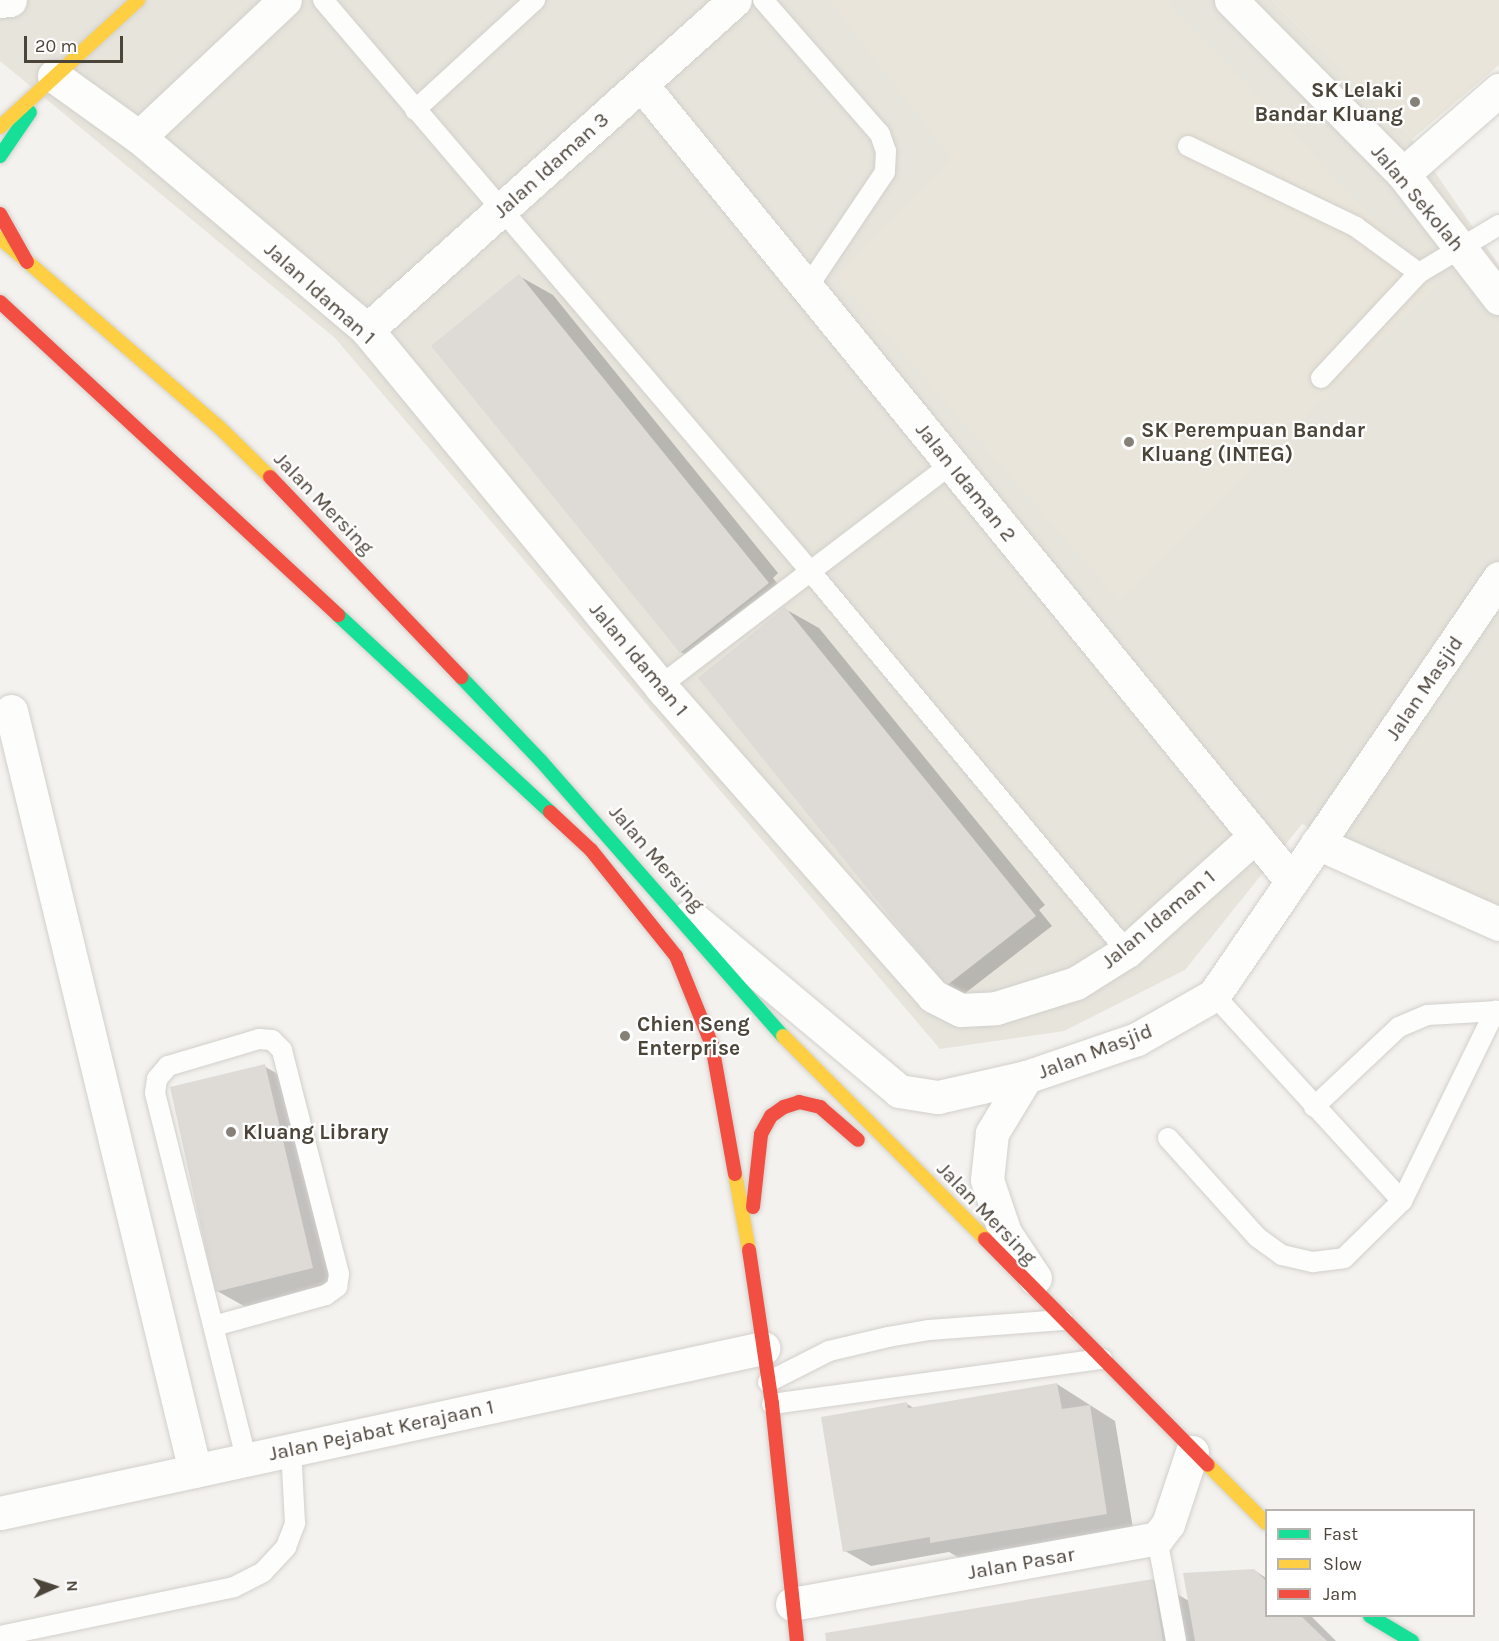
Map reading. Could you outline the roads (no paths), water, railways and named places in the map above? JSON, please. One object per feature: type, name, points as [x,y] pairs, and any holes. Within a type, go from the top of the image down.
[{"type":"main road","points":[[0,127],[138,0]]},
{"type":"main road","points":[[0,156],[54,76]]},
{"type":"main road","points":[[0,214],[29,267]]},
{"type":"main road","name":"Jalan Mersing","points":[[0,238],[29,267],[218,426],[298,504],[650,881],[769,1021],[1192,1452],[1265,1522]]},
{"type":"main road","points":[[0,302],[591,850],[676,956],[712,1045],[749,1251],[772,1404],[797,1641]]},
{"type":"main road","points":[[749,1251],[761,1134],[771,1116],[799,1102],[820,1107],[871,1153]]},
{"type":"main road","points":[[989,1266],[1026,1283]]},
{"type":"main road","points":[[1362,1617],[1388,1641]]},
{"type":"main road","points":[[1372,1617],[1412,1641]]},
{"type":"street","points":[[0,1],[10,0]]},
{"type":"street","points":[[139,137],[285,0]]},
{"type":"street","name":"Jalan Idaman 3","points":[[367,330],[735,0]]},
{"type":"street","name":"Jalan Sekolah","points":[[1231,0],[1403,174],[1499,298]]},
{"type":"street","name":"Jalan Idaman 1","points":[[54,76],[139,137],[367,330],[660,686],[933,996],[961,1010],[996,1008],[1076,983],[1127,951],[1255,836]]},
{"type":"street","name":"Jalan Idaman 2","points":[[641,84],[1291,880]]},
{"type":"street","points":[[1403,174],[1499,90]]},
{"type":"street","name":"Jalan Masjid","points":[[650,881],[899,1091],[938,1097],[1026,1077],[1137,1039],[1214,995],[1499,578]]},
{"type":"street","points":[[11,711],[195,1471]]},
{"type":"street","points":[[1317,843],[1499,924]]},
{"type":"street","points":[[1026,1077],[992,1133],[987,1180],[1005,1233],[1064,1320]]},
{"type":"street","name":"Jalan Pejabat Kerajaan 1","points":[[0,1513],[763,1348]]},
{"type":"street","points":[[1157,1538],[1168,1524],[1192,1452]]},
{"type":"street","name":"Jalan Pasar","points":[[792,1604],[1157,1538]]},
{"type":"lane","points":[[323,0],[811,572],[1127,951]]},
{"type":"lane","points":[[415,110],[535,0]]},
{"type":"lane","points":[[763,0],[880,134],[886,151],[885,172],[807,288]]},
{"type":"lane","points":[[1188,146],[1356,227],[1419,273]]},
{"type":"lane","points":[[1320,378],[1419,273],[1460,246],[1499,225]]},
{"type":"lane","points":[[660,686],[951,464]]},
{"type":"lane","points":[[1214,995],[1402,1202]]},
{"type":"lane","points":[[1314,1107],[1399,1027],[1426,1016],[1497,1011]]},
{"type":"lane","points":[[1168,1138],[1257,1237],[1282,1255],[1313,1262],[1344,1258],[1402,1202],[1497,1011]]},
{"type":"lane","points":[[214,1326],[326,1295],[337,1287],[339,1274],[282,1050],[272,1040],[259,1039],[168,1066],[156,1086],[246,1459]]},
{"type":"lane","points":[[768,1382],[829,1351],[888,1337],[929,1330],[1064,1320]]},
{"type":"lane","points":[[772,1404],[1102,1359]]},
{"type":"lane","points":[[0,1636],[234,1587],[263,1572],[285,1547],[295,1523],[291,1450]]},
{"type":"lane","points":[[1157,1538],[1176,1641]]},
{"type":"place","name":"SK Lelaki Bandar Kluang","points":[[1415,102]]},
{"type":"place","name":"SK Perempuan Bandar Kluang (INTEG)","points":[[1129,442]]},
{"type":"place","name":"Chien Seng Enterprise","points":[[625,1036]]},
{"type":"place","name":"Kluang Library","points":[[231,1132]]}]
